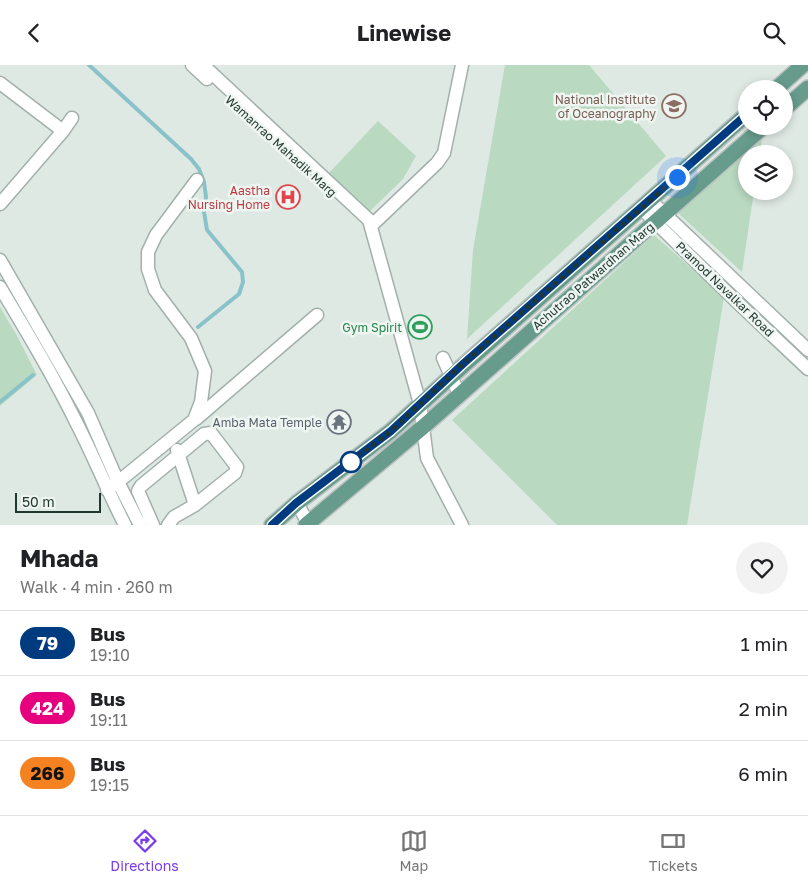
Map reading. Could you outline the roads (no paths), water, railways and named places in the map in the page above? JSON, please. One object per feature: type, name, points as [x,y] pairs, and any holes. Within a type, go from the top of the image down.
[{"type":"main road","points":[[786,80],[803,65]]},
{"type":"main road","points":[[793,101],[808,88]]},
{"type":"main road","name":"Achutrao Patwardhan Marg","points":[[272,525],[296,503],[391,431],[738,122]]},
{"type":"main road","name":"Achutrao Patwardhan Marg","points":[[307,524],[422,427],[754,135]]},
{"type":"street","name":"Wamanrao Mahadik Marg","points":[[192,65],[366,223],[371,225]]},
{"type":"street","name":"Wamanrao Mahadik Marg","points":[[203,65],[369,220],[420,404],[427,458],[462,525]]},
{"type":"street","points":[[371,225],[437,163],[444,153],[462,65]]},
{"type":"street","points":[[0,83],[63,131]]},
{"type":"street","points":[[0,203],[63,131],[72,118]]},
{"type":"street","points":[[194,420],[201,402],[205,371],[191,338],[155,290],[148,269],[148,252],[156,235],[197,180]]},
{"type":"street","name":"Pramod Navalkar Road","points":[[646,205],[808,350]]},
{"type":"street","name":"Pramod Navalkar Road","points":[[660,218],[737,303],[808,369]]},
{"type":"street","points":[[0,260],[88,413],[118,482],[140,525]]},
{"type":"street","points":[[0,287],[25,328],[78,425],[125,525]]},
{"type":"street","points":[[107,490],[174,437],[317,315]]},
{"type":"street","points":[[443,358],[459,394]]},
{"type":"street","points":[[152,525],[138,491],[140,486],[204,434],[211,433],[237,467],[236,473],[195,505],[174,517],[168,525]]},
{"type":"street","points":[[174,437],[195,505]]},
{"type":"street","points":[[296,503],[307,524]]},
{"type":"waterway","points":[[89,65],[191,159],[199,169],[204,182],[206,197],[204,212],[207,230],[242,272],[243,282],[239,294],[198,327]]},
{"type":"waterway","points":[[0,402],[33,375]]},
{"type":"place","name":"National Institute of Oceanography","points":[[674,106]]},
{"type":"place","name":"Aastha Nursing Home","points":[[288,197]]},
{"type":"place","name":"Gym Spirit","points":[[420,327]]},
{"type":"place","name":"Amba Mata Temple","points":[[339,422]]}]
